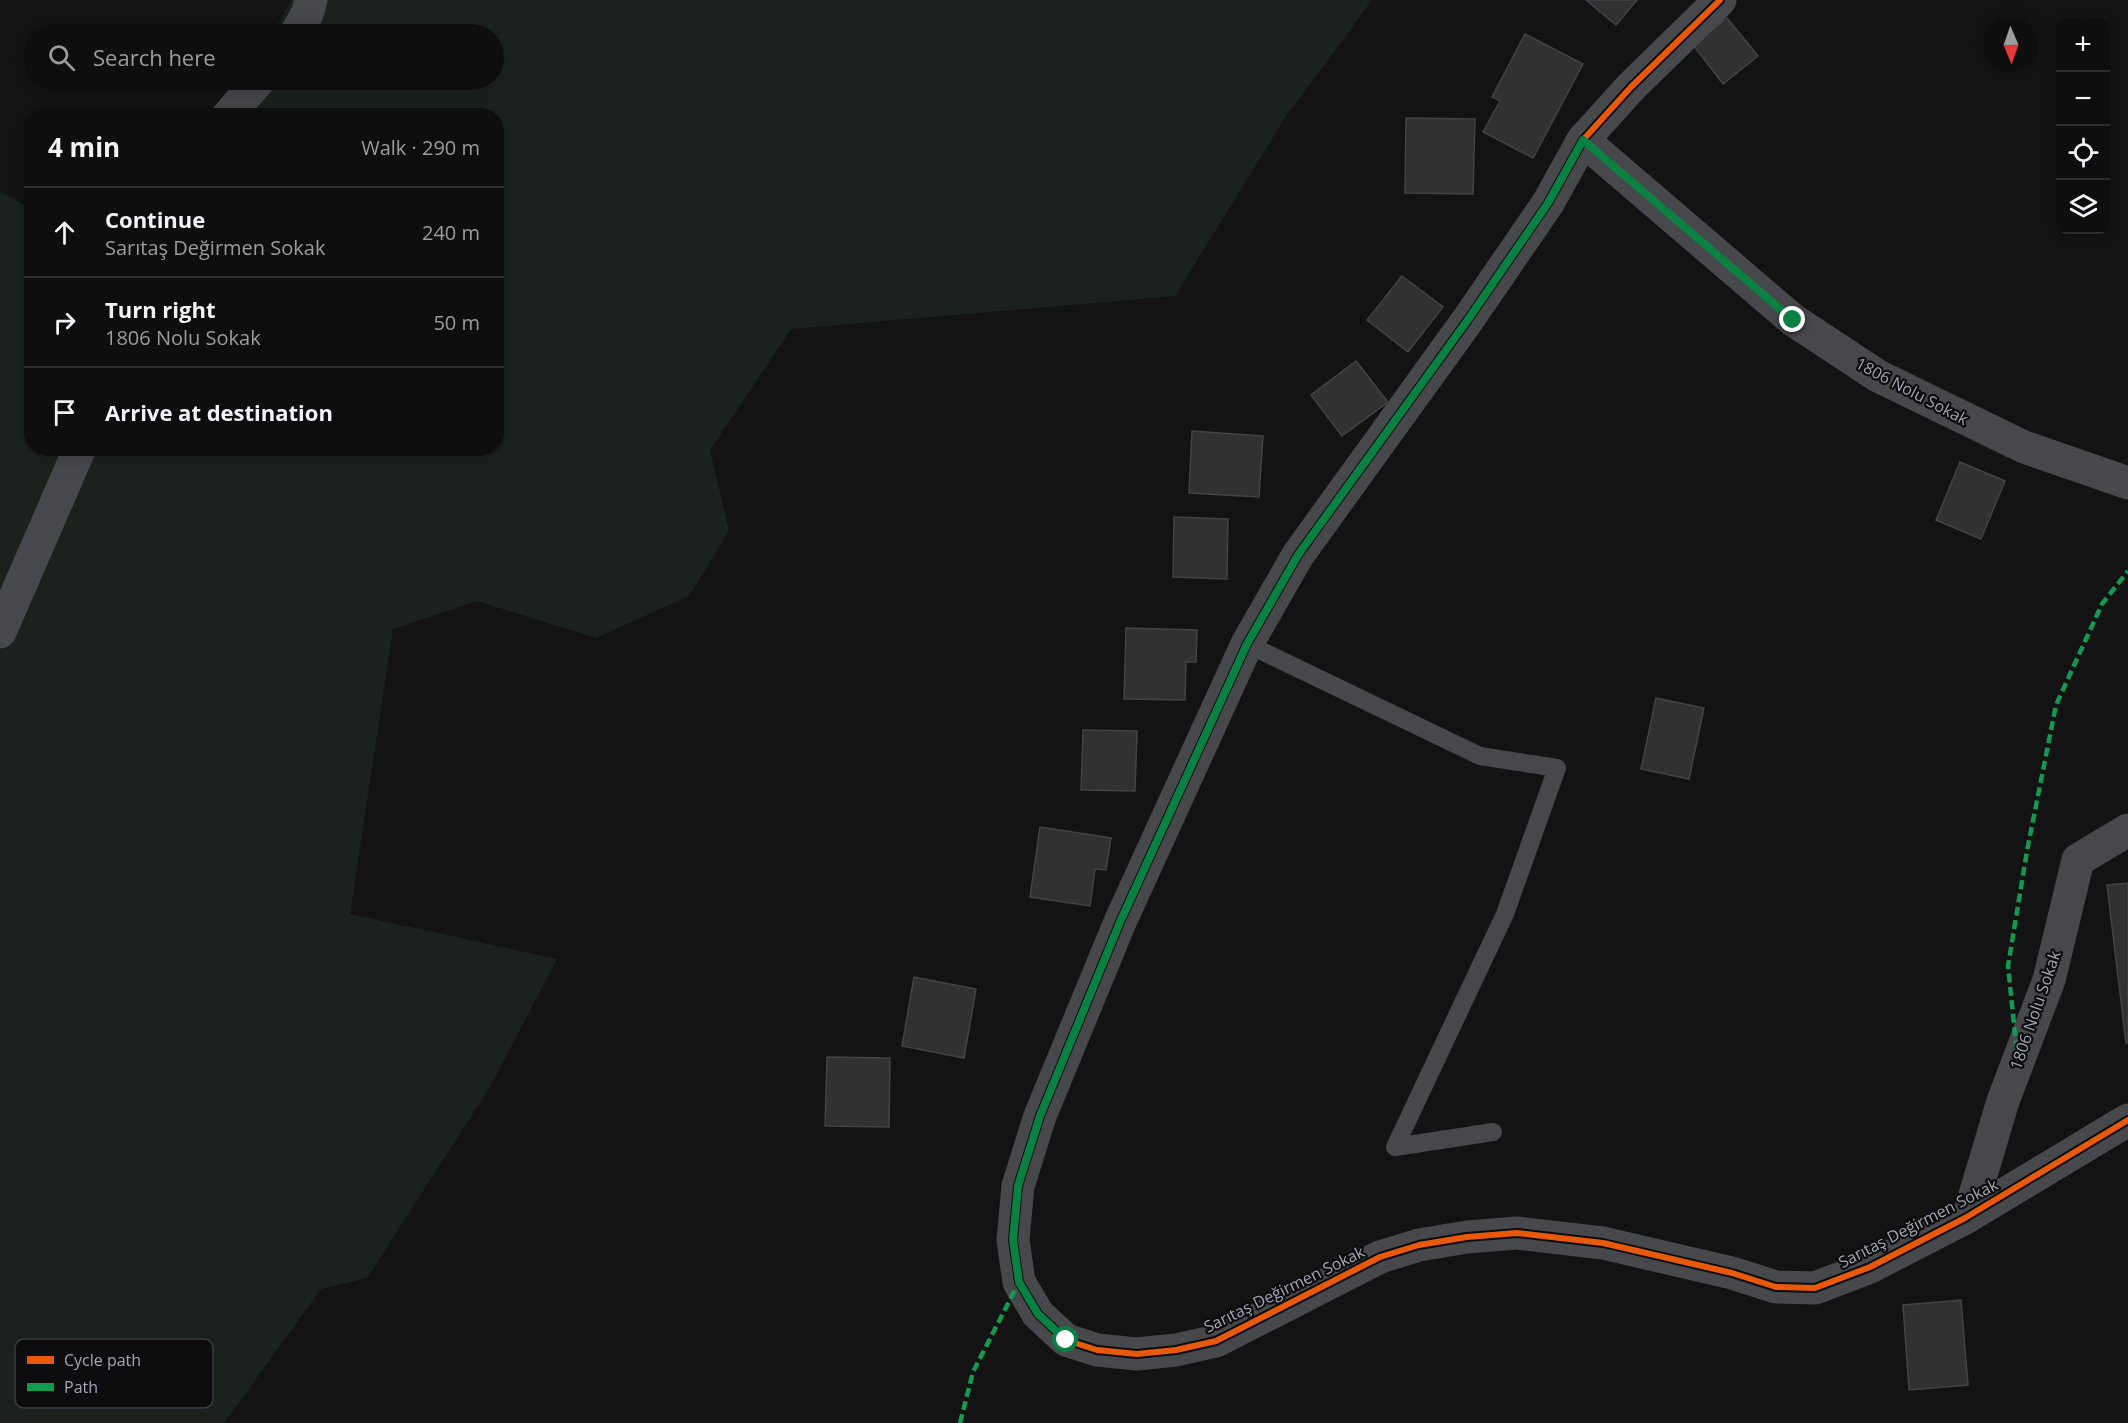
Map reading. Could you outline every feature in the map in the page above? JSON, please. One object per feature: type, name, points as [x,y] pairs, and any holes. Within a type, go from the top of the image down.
[{"type":"street","points":[[302,24],[308,14],[311,0]]},
{"type":"street","name":"Sarıtaş Değirmen Sokak","points":[[1720,0],[1630,87],[1583,140],[1548,203],[1467,321],[1298,555],[1247,644],[1120,922],[1040,1116],[1018,1186],[1013,1240],[1019,1282],[1038,1314],[1066,1340],[1097,1350],[1137,1354],[1176,1350],[1216,1341],[1380,1257],[1419,1245],[1457,1238],[1517,1233],[1603,1243],[1776,1287],[1815,1288],[1870,1267],[1969,1215],[2128,1120]]},
{"type":"street","points":[[235,108],[250,90]]},
{"type":"street","name":"1806 Nolu Sokak","points":[[1583,140],[1793,320],[1878,376],[2024,447],[2128,483]]},
{"type":"street","points":[[0,633],[77,456]]},
{"type":"street","name":"1806 Nolu Sokak","points":[[1969,1215],[2003,1101],[2049,980],[2078,860],[2128,830]]},
{"type":"lane","points":[[1247,644],[1480,756],[1557,768],[1505,914],[1395,1147],[1494,1132]]},
{"type":"shaded area","points":[[291,0],[1372,0],[1285,118],[1175,296],[791,329],[710,450],[729,531],[689,596],[596,638],[477,601],[393,629],[350,914],[557,959],[490,1087],[367,1278],[321,1289],[224,1423],[0,1423],[0,191],[24,205],[24,456],[504,456],[504,108],[234,108],[244,90],[504,90],[504,24],[278,24]]},
{"type":"building","points":[[1586,0],[1637,0],[1616,25]]},
{"type":"building","points":[[1727,18],[1758,56],[1723,84],[1693,45]]},
{"type":"building","points":[[1525,34],[1583,64],[1533,158],[1483,132],[1500,101],[1492,97]]},
{"type":"building","points":[[1406,118],[1475,119],[1473,194],[1405,193]]},
{"type":"building","points":[[1402,276],[1443,307],[1408,352],[1367,320]]},
{"type":"building","points":[[1356,361],[1388,402],[1342,436],[1311,395]]},
{"type":"building","points":[[1192,431],[1263,436],[1259,497],[1189,493]]},
{"type":"building","points":[[1960,462],[2005,481],[1981,539],[1936,520]]},
{"type":"building","points":[[1174,517],[1228,519],[1227,579],[1173,577]]},
{"type":"building","points":[[1126,628],[1197,630],[1196,662],[1186,662],[1185,700],[1124,699]]},
{"type":"building","points":[[1656,698],[1704,708],[1689,779],[1641,769]]},
{"type":"building","points":[[1083,730],[1137,731],[1135,791],[1081,790]]},
{"type":"building","points":[[1040,827],[1111,838],[1106,870],[1095,869],[1090,906],[1030,897]]},
{"type":"building","points":[[2128,883],[2128,1043],[2126,1043],[2107,885]]},
{"type":"building","points":[[914,977],[976,989],[964,1058],[902,1046]]},
{"type":"building","points":[[827,1057],[890,1058],[889,1127],[825,1126]]},
{"type":"building","points":[[1961,1300],[1968,1385],[1909,1390],[1903,1305]]},
{"type":"marked path","points":[[2018,1063],[2008,966],[2027,851],[2056,705],[2102,604],[2128,571]]},
{"type":"marked path","points":[[960,1423],[973,1372],[1019,1282]]},
{"type":"cycle path","points":[[1720,0],[1631,87],[1583,140],[1548,203],[1467,321],[1298,555],[1247,644],[1120,922],[1040,1116],[1018,1186],[1013,1240],[1019,1282],[1038,1314],[1066,1340],[1097,1350],[1137,1354],[1176,1350],[1216,1341],[1380,1257],[1419,1245],[1467,1237],[1517,1233],[1603,1243],[1732,1273],[1776,1287],[1815,1288],[1870,1267],[1965,1218],[2128,1120]]},
{"type":"route","points":[[1066,1340],[1038,1314],[1019,1282],[1013,1240],[1018,1186],[1040,1116],[1120,922],[1247,644],[1298,555],[1467,321],[1548,203],[1583,140],[1793,320]]}]
